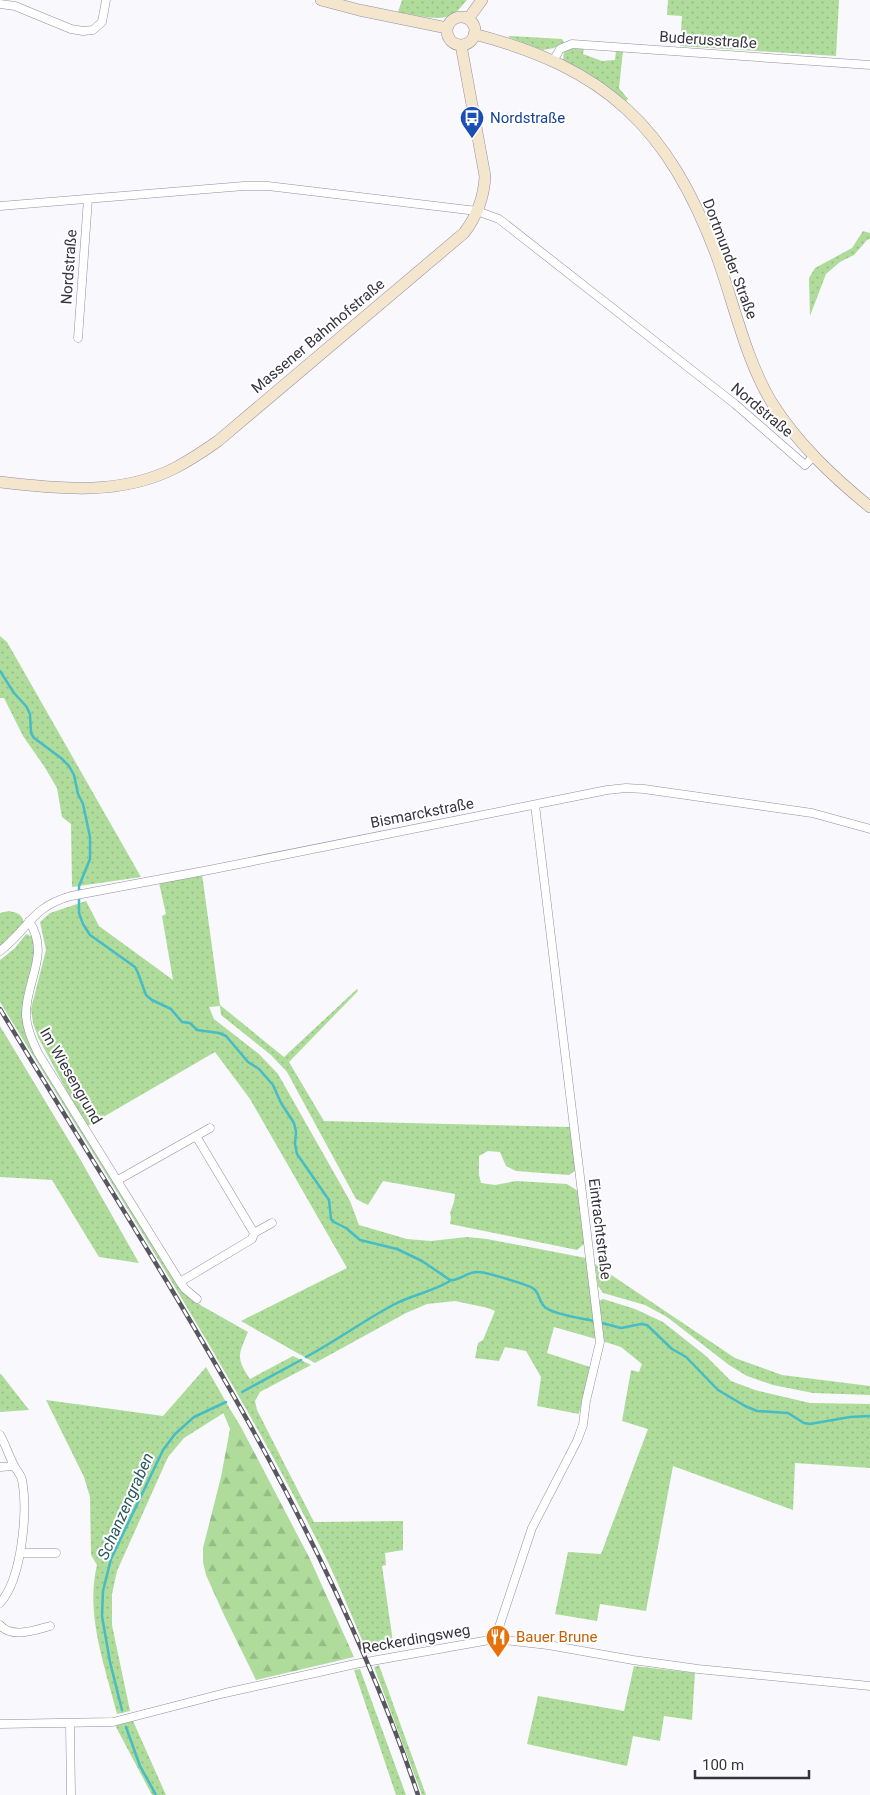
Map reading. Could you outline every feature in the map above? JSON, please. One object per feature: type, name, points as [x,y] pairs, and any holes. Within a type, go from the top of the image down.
[{"type":"main road","points":[[321,0],[359,10],[447,28]]},
{"type":"main road","points":[[468,19],[482,0]]},
{"type":"main road","points":[[458,17],[468,19],[474,28],[474,34],[470,41],[460,45],[453,42],[449,38],[447,28],[449,23],[458,17]]},
{"type":"main road","name":"Dortmunder Straße","points":[[474,34],[552,61],[581,75],[622,104],[660,145],[696,205],[716,254],[755,367],[771,401],[787,426],[813,457],[870,507]]},
{"type":"main road","name":"Massener Bahnhofstraße","points":[[0,482],[65,488],[111,487],[157,476],[190,460],[225,436],[464,233],[472,223],[483,198],[484,176],[460,45]]},
{"type":"street","points":[[0,4],[15,6],[83,31],[93,30],[102,22],[106,0]]},
{"type":"street","name":"Buderusstraße","points":[[552,61],[560,49],[572,44],[870,64]]},
{"type":"street","name":"Nordstraße","points":[[0,206],[268,186],[477,212],[499,219],[735,404],[805,465],[813,457]]},
{"type":"street","name":"Nordstraße","points":[[78,338],[88,199]]},
{"type":"street","name":"Bismarckstraße","points":[[0,951],[45,906],[71,896],[607,790],[644,789],[812,814],[870,829]]},
{"type":"street","name":"Eintrachtstraße","points":[[495,1639],[532,1528],[583,1425],[586,1401],[600,1342],[535,805]]},
{"type":"street","name":"Im Wiesengrund","points":[[29,920],[36,933],[39,950],[26,1014],[30,1037],[38,1053],[180,1282],[185,1289],[197,1298]]},
{"type":"street","points":[[118,1180],[210,1128]]},
{"type":"street","points":[[180,1282],[252,1239],[254,1232],[196,1136]]},
{"type":"street","points":[[254,1232],[272,1223]]},
{"type":"street","points":[[0,1435],[14,1466],[22,1477],[24,1497],[21,1553],[10,1590],[0,1602]]},
{"type":"street","points":[[0,1467],[14,1466]]},
{"type":"street","points":[[21,1553],[56,1553]]},
{"type":"street","points":[[0,1625],[3,1629],[13,1632],[27,1632],[50,1626]]},
{"type":"street","name":"Reckerdingsweg","points":[[0,1724],[118,1720],[225,1693],[355,1664],[495,1639],[689,1668],[870,1686]]},
{"type":"street","points":[[70,1723],[71,1795]]},
{"type":"green space","points":[[402,0],[467,0],[452,14],[446,17],[435,18],[398,12]]},
{"type":"green space","points":[[668,0],[839,0],[836,56],[680,46],[682,16],[667,15]]},
{"type":"green space","points":[[508,37],[562,39],[564,42],[554,48],[543,50]]},
{"type":"green space","points":[[572,47],[584,48],[583,54],[602,61],[615,60],[616,51],[623,51],[619,88],[628,99],[626,101],[601,82],[563,60],[564,51]]},
{"type":"green space","points":[[863,231],[870,233],[870,239],[854,255],[840,262],[826,274],[810,316],[809,278],[815,268],[852,248]]},
{"type":"green space","points":[[0,636],[7,642],[141,877],[72,887],[71,824],[62,817],[57,788],[23,736],[4,698],[0,698]]},
{"type":"green space","points":[[202,874],[220,1005],[284,1057],[357,989],[358,991],[289,1062],[324,1121],[570,1127],[576,1170],[569,1175],[516,1171],[506,1166],[500,1152],[488,1151],[479,1156],[479,1175],[481,1183],[495,1185],[516,1181],[567,1184],[578,1191],[585,1243],[577,1250],[450,1224],[450,1213],[455,1194],[383,1181],[368,1205],[356,1199],[287,1072],[271,1055],[221,1015],[220,1006],[209,1007],[214,1019],[259,1054],[278,1074],[350,1201],[359,1225],[407,1239],[431,1241],[467,1237],[487,1239],[586,1258],[596,1339],[554,1327],[547,1353],[590,1367],[579,1414],[537,1406],[541,1377],[526,1351],[505,1347],[499,1361],[475,1358],[478,1343],[483,1340],[495,1311],[488,1308],[455,1301],[427,1304],[406,1313],[315,1363],[241,1321],[347,1268],[250,1099],[215,1052],[86,1127],[38,1037],[33,1023],[31,1009],[46,950],[40,922],[50,913],[86,901],[99,926],[173,980],[162,916],[166,914],[159,883]]},
{"type":"green space","points":[[9,911],[20,915],[24,922],[0,946],[0,913]]},
{"type":"green space","points":[[26,934],[34,937],[35,949],[24,1020],[28,1040],[184,1293],[202,1306],[248,1332],[242,1346],[240,1360],[250,1379],[293,1356],[311,1365],[260,1392],[255,1401],[257,1410],[314,1522],[403,1521],[403,1550],[385,1553],[386,1565],[382,1566],[394,1649],[368,1654],[322,1550],[247,1410],[166,1273],[0,1002],[0,960],[15,948]]},
{"type":"green space","points":[[0,1026],[80,1159],[139,1263],[99,1257],[52,1180],[0,1177]]},
{"type":"green space","points":[[595,1264],[735,1358],[782,1375],[870,1386],[870,1395],[813,1393],[773,1385],[747,1376],[729,1365],[667,1317],[645,1305],[603,1293],[598,1286]]},
{"type":"green space","points":[[603,1299],[635,1309],[663,1322],[706,1356],[731,1381],[755,1390],[810,1403],[870,1404],[870,1468],[795,1463],[793,1510],[673,1466],[646,1611],[600,1604],[597,1621],[555,1614],[568,1552],[601,1554],[648,1429],[622,1421],[631,1370],[639,1372],[642,1364],[621,1347],[602,1341],[599,1301]]},
{"type":"green space","points":[[206,1367],[230,1409],[184,1438],[168,1457],[117,1571],[112,1594],[112,1625],[130,1711],[117,1714],[102,1659],[95,1621],[93,1602],[97,1565],[91,1555],[90,1497],[84,1477],[46,1400],[163,1416]]},
{"type":"green space","points":[[1,1374],[29,1410],[0,1412]]},
{"type":"green space","points":[[230,1409],[310,1559],[354,1657],[256,1680],[206,1575],[203,1562],[203,1548],[221,1477],[230,1429],[223,1412]]},
{"type":"green space","points":[[379,1665],[426,1795],[422,1795],[374,1667]]},
{"type":"green space","points":[[634,1666],[695,1673],[692,1720],[664,1716],[660,1741],[633,1736],[627,1766],[527,1744],[538,1696],[624,1711]]},
{"type":"green space","points":[[360,1669],[406,1795],[396,1795],[354,1670]]},
{"type":"green space","points":[[133,1721],[166,1795],[152,1795],[116,1727],[117,1725]]},
{"type":"waterway","points":[[0,671],[14,693],[26,706],[30,714],[31,733],[34,738],[61,758],[74,775],[90,837],[90,859],[79,886],[79,913],[83,924],[90,935],[135,967],[146,995],[171,1009],[182,1022],[190,1023],[197,1030],[219,1033],[226,1036],[248,1062],[259,1069],[273,1085],[281,1103],[294,1123],[297,1154],[329,1200],[331,1219],[346,1228],[360,1240],[397,1249],[422,1261],[450,1280],[475,1272],[498,1276],[534,1289],[544,1306],[550,1310],[594,1321]]},
{"type":"waterway","name":"Schanzengraben","points":[[306,1357],[393,1305],[450,1281]]},
{"type":"waterway","points":[[602,1323],[621,1328],[641,1324],[647,1325],[672,1349],[686,1357],[718,1390],[757,1411],[788,1413],[804,1423],[810,1424],[850,1417],[870,1416]]},
{"type":"waterway","name":"Schanzengraben","points":[[242,1392],[301,1360]]},
{"type":"waterway","name":"Schanzengraben","points":[[122,1710],[110,1662],[102,1616],[103,1591],[111,1559],[163,1450],[175,1434],[194,1417],[226,1402]]},
{"type":"waterway","name":"Schanzengraben","points":[[126,1727],[140,1766],[156,1795]]},
{"type":"railway","points":[[0,1009],[175,1295],[231,1391],[284,1488],[334,1588],[379,1690],[418,1795]]},
{"type":"place","name":"Nordstraße","points":[[472,139]]},
{"type":"place","name":"Bauer Brune","points":[[498,1658]]}]
